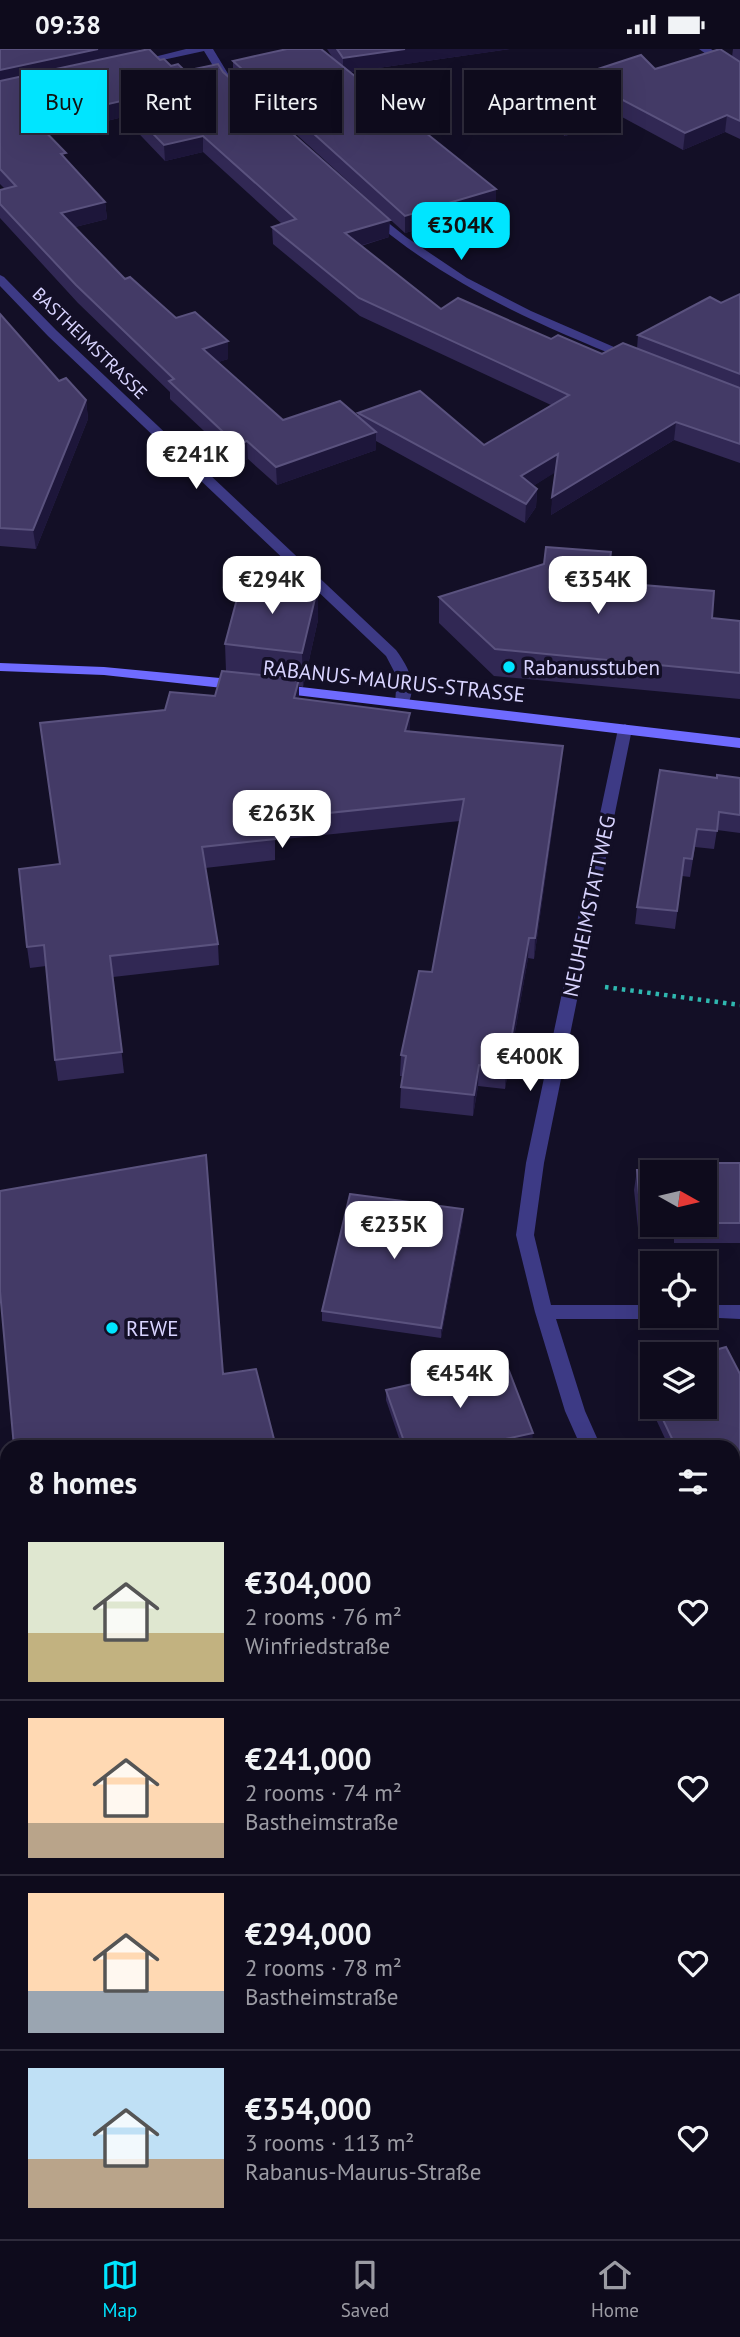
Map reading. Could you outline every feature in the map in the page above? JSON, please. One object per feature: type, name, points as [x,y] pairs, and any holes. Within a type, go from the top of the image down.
[{"type":"main road","name":"RABANUS-MAURUS-STRASSE","points":[[0,667],[104,671],[740,743]]},
{"type":"street","points":[[123,66],[200,49]]},
{"type":"street","points":[[208,49],[230,85]]},
{"type":"street","points":[[704,49],[740,75]]},
{"type":"street","points":[[364,207],[417,253],[476,291],[550,326],[639,360]]},
{"type":"street","name":"BASTHEIMSTRASSE","points":[[0,279],[52,333],[391,653],[402,669],[406,685],[402,703]]},
{"type":"street","name":"NEUHEIMSTATTWEG","points":[[588,1440],[575,1411],[544,1312],[525,1235],[535,1164],[625,729]]},
{"type":"street","points":[[544,1312],[640,1312]]},
{"type":"street","points":[[717,1312],[740,1312]]},
{"type":"path","points":[[573,983],[740,1005]]},
{"type":"building","points":[[0,49],[98,49],[0,70]]},
{"type":"building","points":[[149,49],[160,60],[164,59],[171,66],[178,64],[184,70],[121,70],[121,101],[107,104],[107,70],[51,70]]},
{"type":"building","points":[[287,49],[321,49],[356,77],[356,133],[426,133],[496,189],[405,216],[313,133],[342,133],[342,70],[243,70],[233,61]]},
{"type":"building","points":[[337,49],[405,49],[343,58]]},
{"type":"building","points":[[720,49],[740,62],[740,121],[727,115],[685,133],[621,101],[621,70],[595,70],[641,55],[655,69]]},
{"type":"building","points":[[218,64],[230,78],[230,133],[292,133],[390,220],[345,233],[441,309],[458,298],[551,339],[558,335],[602,354],[623,343],[740,388],[740,444],[676,422],[552,497],[558,454],[521,476],[537,489],[526,504],[358,413],[420,391],[484,445],[569,395],[359,298],[272,227],[296,219],[203,136],[164,145],[152,133],[216,133],[216,70],[190,70]]},
{"type":"building","points":[[21,76],[21,133],[47,133],[66,153],[61,154],[105,202],[61,213],[125,279],[130,277],[176,318],[195,312],[228,341],[203,349],[283,420],[340,401],[376,432],[276,467],[247,441],[237,445],[169,381],[174,379],[76,285],[0,204],[0,190],[16,186],[0,169],[0,81]]},
{"type":"building","points":[[740,294],[740,374],[638,335],[710,297],[721,303]]},
{"type":"building","points":[[0,314],[59,381],[66,378],[86,400],[33,530],[0,528]]},
{"type":"building","points":[[546,547],[611,552],[607,582],[714,591],[712,618],[740,621],[740,673],[495,649],[439,597],[544,564]]},
{"type":"building","points":[[242,580],[318,586],[302,653],[225,644]]},
{"type":"building","points":[[222,671],[299,679],[294,698],[410,713],[405,731],[563,746],[535,938],[529,938],[506,1068],[479,1065],[474,1095],[401,1087],[406,1056],[401,1055],[419,971],[432,972],[464,799],[271,819],[275,839],[202,847],[218,944],[110,956],[122,1052],[55,1060],[44,945],[27,947],[19,869],[60,864],[40,723],[165,710],[170,692],[215,696]]},
{"type":"building","points":[[660,770],[717,778],[717,775],[740,778],[740,815],[719,812],[717,831],[697,829],[692,859],[684,858],[677,911],[637,907]]},
{"type":"building","name":"REWE","points":[[206,1155],[223,1374],[256,1369],[274,1440],[13,1440],[0,1291],[0,1191]]},
{"type":"building","points":[[718,1163],[740,1163],[740,1223],[718,1223]]},
{"type":"building","points":[[637,1170],[640,1170],[640,1207]]},
{"type":"building","points":[[350,1194],[463,1209],[441,1328],[322,1311]]},
{"type":"building","points":[[726,1347],[740,1374],[740,1440],[673,1440],[663,1419],[717,1419],[717,1349]]},
{"type":"building","points":[[506,1363],[533,1433],[502,1440],[404,1440],[386,1390]]},
{"type":"place","name":"Rabanusstuben","points":[[509,667]]},
{"type":"place","name":"REWE","points":[[112,1328]]}]
